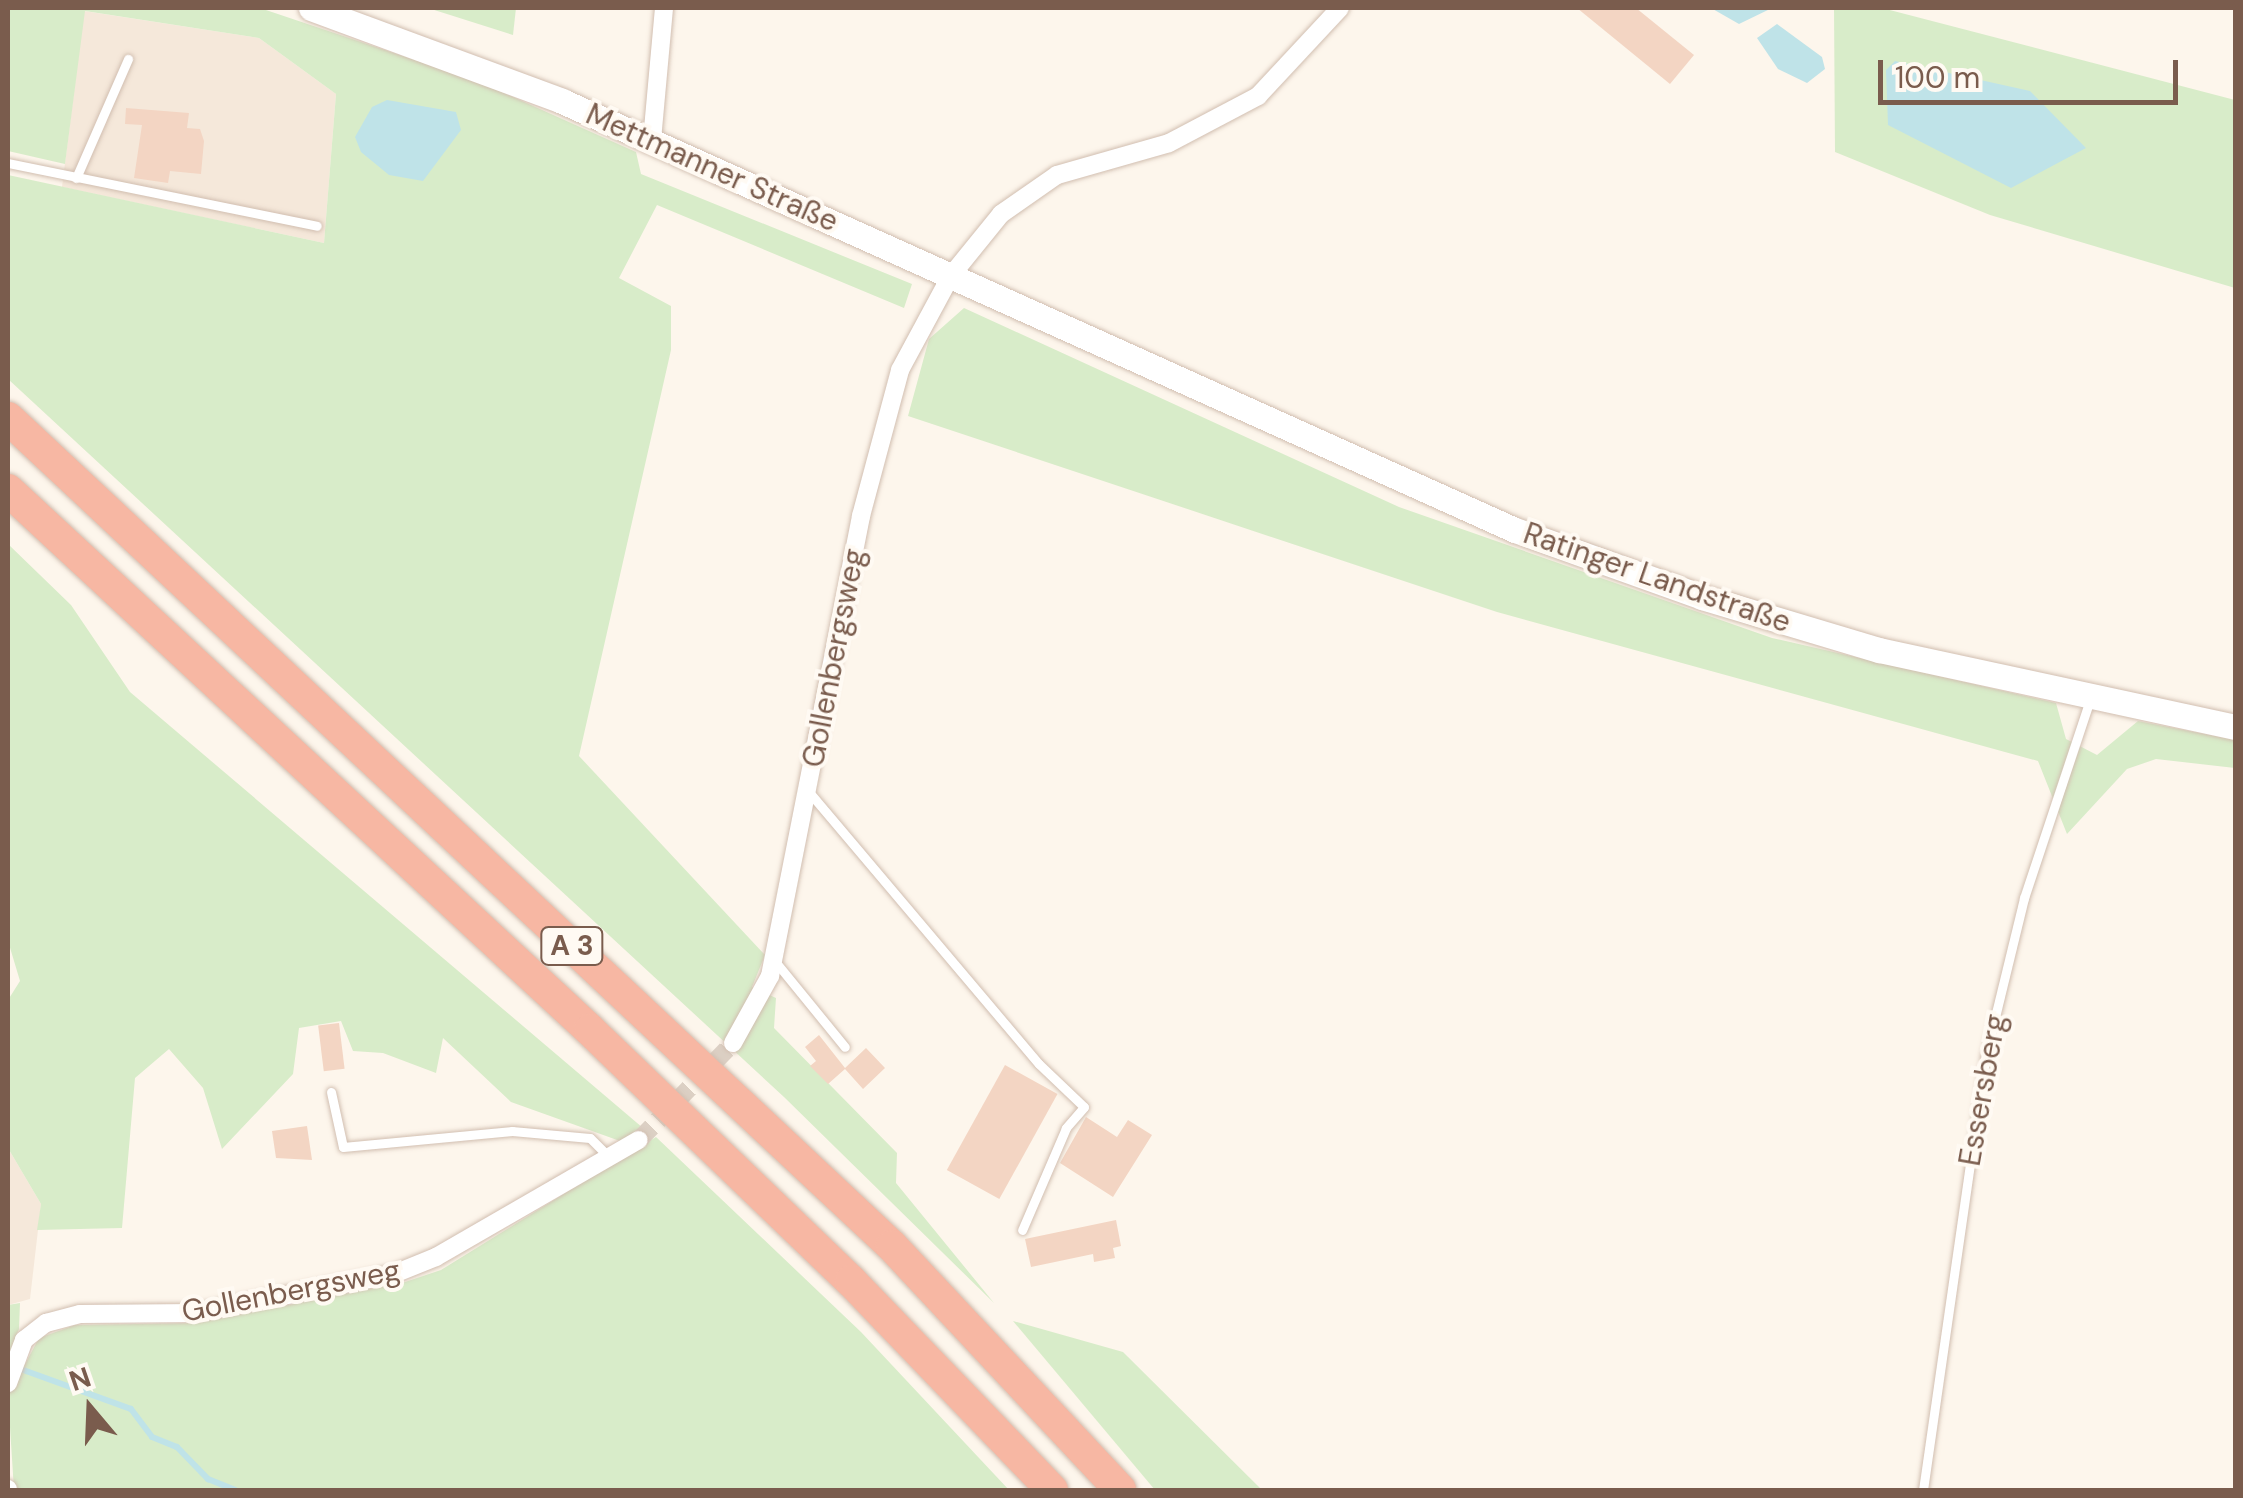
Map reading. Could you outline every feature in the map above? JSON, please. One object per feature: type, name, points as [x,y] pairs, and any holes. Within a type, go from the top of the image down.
[{"type":"highway","name":"A 3","points":[[8,418],[892,1246],[1120,1490]]},
{"type":"highway","name":"A 3","points":[[8,490],[590,1030],[851,1281],[1052,1490]]},
{"type":"main road","name":"Mettmanner Straße","points":[[311,8],[500,74],[1106,348]]},
{"type":"main road","name":"Ratinger Landstraße","points":[[1106,348],[1390,477],[1702,597],[1879,650],[2090,700],[2236,727]]},
{"type":"street","points":[[652,140],[664,8]]},
{"type":"street","name":"Gollenbergsweg","points":[[733,1043],[750,1021],[774,960],[860,516],[900,370],[950,277],[1001,214],[1058,175],[1170,143],[1258,96],[1340,8]]},
{"type":"street","name":"Gollenbergsweg","points":[[8,1383],[24,1340],[63,1316],[196,1313],[394,1274],[612,1160],[639,1140]]},
{"type":"lane","points":[[76,178],[128,59]]},
{"type":"lane","points":[[8,164],[317,226]]},
{"type":"lane","name":"Essersberg","points":[[1923,1490],[1986,1054],[2024,898],[2090,700]]},
{"type":"lane","points":[[809,792],[1039,1064],[1084,1107],[1066,1128],[1022,1230]]},
{"type":"lane","points":[[774,960],[845,1047]]},
{"type":"lane","points":[[330,1092],[342,1147],[512,1130],[590,1138],[612,1160]]},
{"type":"shaded area","points":[[84,11],[259,38],[336,94],[324,243],[62,187]]},
{"type":"shaded area","points":[[8,1148],[41,1204],[30,1299],[8,1305]]},
{"type":"green space","points":[[8,8],[260,8],[477,81],[636,152],[641,174],[912,284],[904,308],[657,205],[619,278],[671,306],[671,350],[579,756],[765,955],[752,987],[776,998],[774,1028],[897,1153],[896,1183],[994,1303],[784,1097],[8,379],[8,175],[324,243],[336,94],[259,38],[85,11],[65,164],[8,151]]},
{"type":"green space","points":[[428,8],[516,8],[513,35]]},
{"type":"green space","points":[[1834,8],[1882,8],[2235,100],[2235,288],[1990,215],[1835,152]]},
{"type":"green space","points":[[964,308],[1399,507],[1772,638],[2056,703],[2066,739],[2097,755],[2138,721],[2235,740],[2235,768],[2156,759],[2127,769],[2067,834],[2038,761],[1497,612],[908,416],[929,339]]},
{"type":"green space","points":[[8,544],[71,605],[130,692],[643,1128],[620,1141],[511,1102],[443,1038],[436,1073],[383,1053],[353,1051],[341,1021],[299,1028],[293,1074],[222,1149],[203,1088],[169,1049],[135,1078],[122,1228],[37,1230],[41,1204],[8,1148],[8,1000],[20,981],[8,941]]},
{"type":"green space","points":[[656,1137],[861,1332],[1009,1490],[14,1490],[8,1396],[39,1338],[75,1325],[197,1323],[405,1282],[441,1270]]},
{"type":"green space","points":[[20,1303],[19,1329],[8,1356],[8,1305]]},
{"type":"green space","points":[[1013,1321],[1123,1352],[1262,1490],[1155,1490]]},
{"type":"water","points":[[1711,8],[1772,8],[1739,24]]},
{"type":"water","points":[[1777,24],[1822,57],[1825,69],[1807,83],[1778,69],[1757,38]]},
{"type":"water","points":[[1895,61],[2030,91],[2086,148],[2011,188],[1888,125],[1886,70]]},
{"type":"water","points":[[387,100],[456,112],[461,130],[423,181],[389,175],[361,152],[355,137],[372,107]]},
{"type":"building","points":[[1577,8],[1636,8],[1694,55],[1670,84]]},
{"type":"building","points":[[126,108],[189,113],[187,128],[200,129],[204,141],[201,174],[170,171],[168,183],[134,178],[142,125],[125,124]]},
{"type":"building","points":[[339,1023],[345,1069],[324,1071],[318,1026]]},
{"type":"building","points":[[819,1035],[845,1068],[866,1048],[885,1068],[863,1089],[845,1069],[828,1084],[810,1066],[816,1061],[805,1047]]},
{"type":"building","points":[[1005,1065],[1057,1094],[999,1199],[947,1170]]},
{"type":"building","points":[[1086,1117],[1117,1137],[1128,1120],[1152,1135],[1113,1197],[1060,1163]]},
{"type":"building","points":[[307,1126],[312,1160],[276,1158],[272,1131]]},
{"type":"building","points":[[1116,1220],[1121,1246],[1113,1248],[1115,1258],[1094,1262],[1093,1254],[1031,1267],[1025,1239]]},
{"type":"waterway","points":[[15,1367],[131,1409],[152,1437],[177,1447],[208,1479],[235,1490]]},
{"type":"tunnel","points":[[639,1140],[733,1043]]}]
